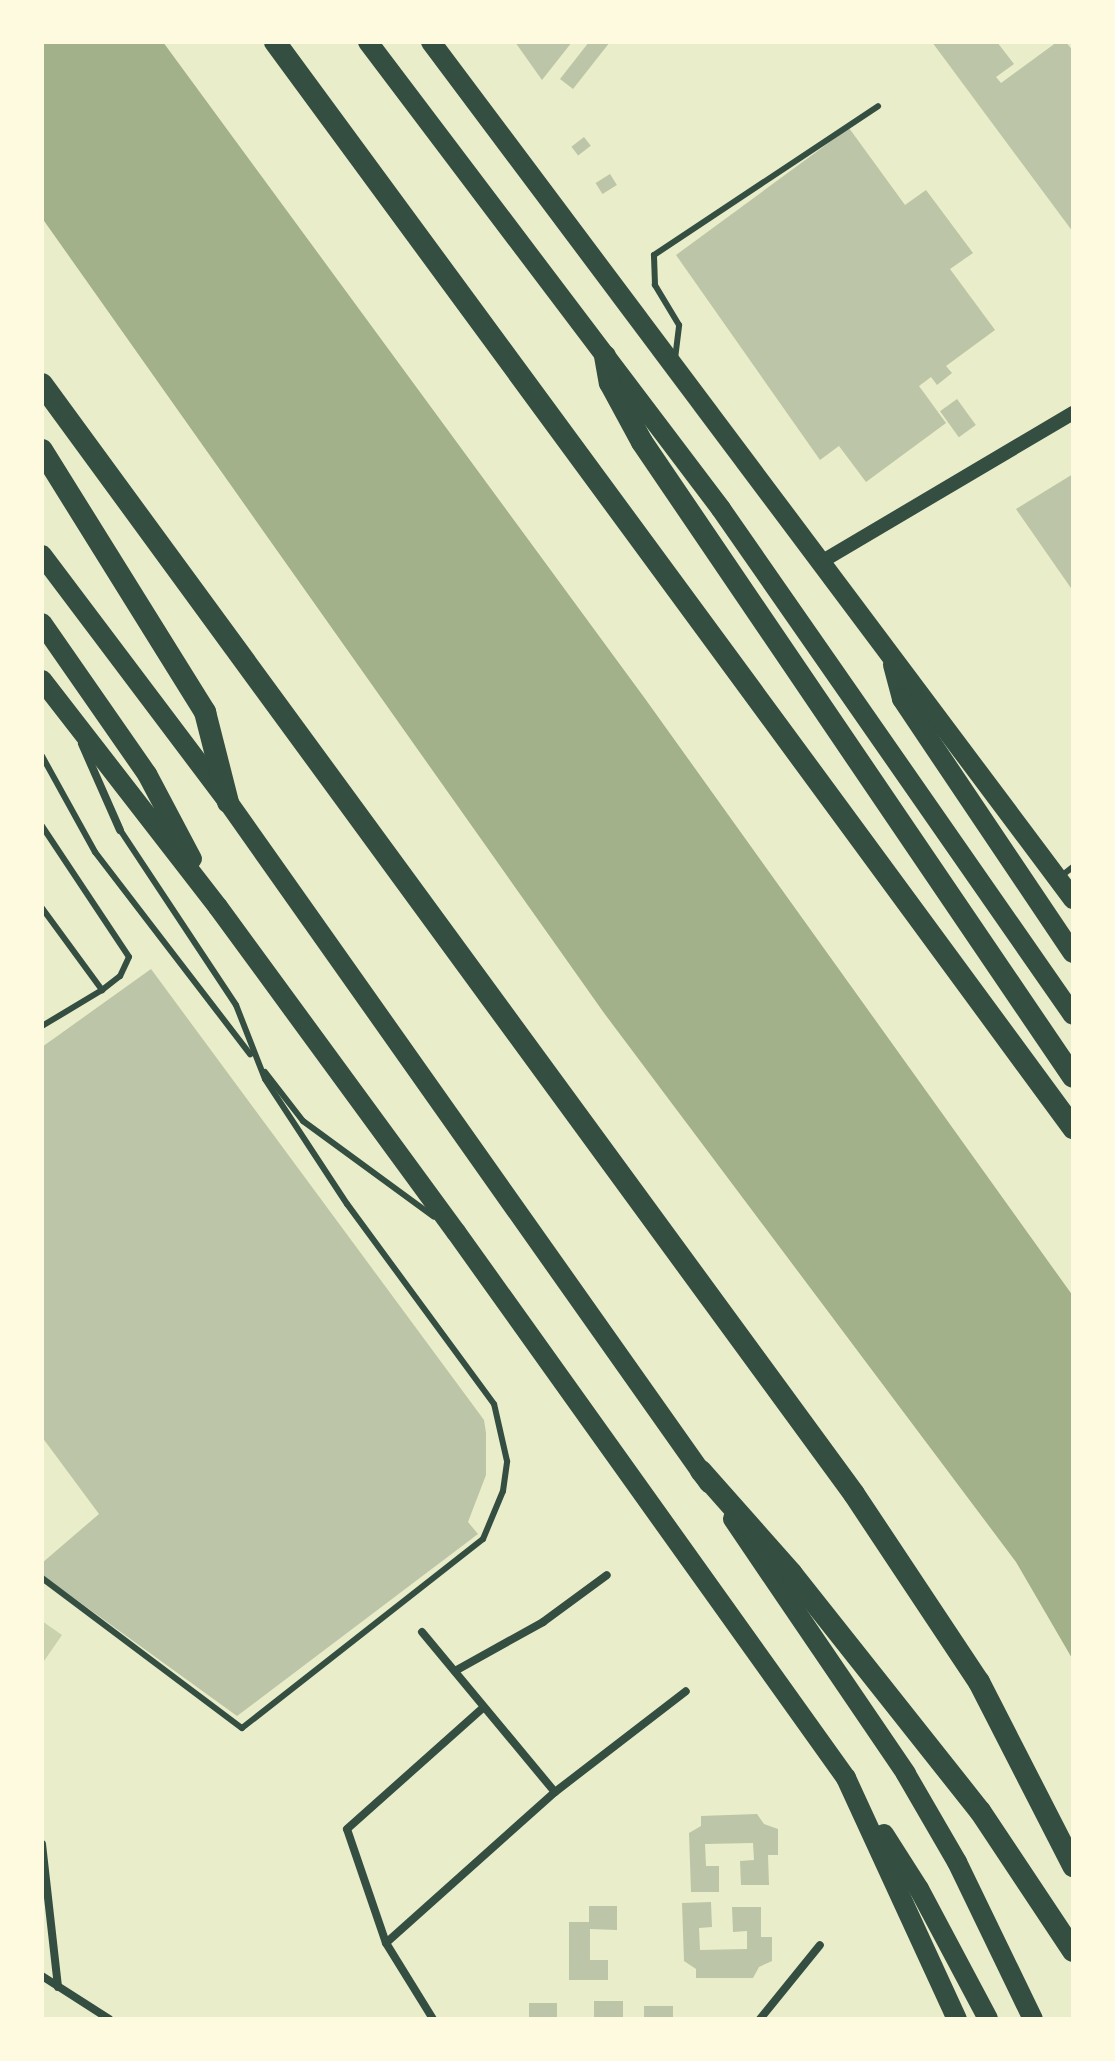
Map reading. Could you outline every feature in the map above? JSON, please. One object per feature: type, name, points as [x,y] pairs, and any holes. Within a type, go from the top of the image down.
[{"type":"highway","points":[[275,42],[1073,1128]]},
{"type":"highway","points":[[368,42],[721,509],[1073,1015]]},
{"type":"highway","points":[[431,42],[821,562],[1065,873],[1073,899]]},
{"type":"highway","points":[[605,356],[610,383],[642,442],[1073,1077]]},
{"type":"highway","points":[[42,384],[854,1494],[979,1682],[1073,1866]]},
{"type":"highway","points":[[42,450],[205,712],[228,802]]},
{"type":"highway","points":[[42,555],[228,802],[701,1471],[906,1774],[963,1875],[1033,2019]]},
{"type":"highway","points":[[42,623],[147,774],[218,907]]},
{"type":"highway","points":[[889,650],[902,699],[1073,953]]},
{"type":"highway","points":[[42,680],[218,907],[456,1232],[846,1778],[919,1889],[988,2019]]},
{"type":"highway","points":[[701,1471],[792,1574],[980,1811],[1073,1951]]},
{"type":"highway","points":[[846,1778],[957,2019]]},
{"type":"street","points":[[821,562],[1073,413]]},
{"type":"street","points":[[72,721],[120,830]]},
{"type":"street","points":[[455,1671],[543,1622],[607,1575]]},
{"type":"street","points":[[422,1632],[555,1792]]},
{"type":"street","points":[[386,1943],[555,1792],[686,1691]]},
{"type":"street","points":[[433,2019],[386,1943],[347,1829],[484,1707]]},
{"type":"street","points":[[42,1844],[58,1987]]},
{"type":"street","points":[[760,2019],[820,1945]]},
{"type":"street","points":[[42,1976],[109,2019]]},
{"type":"lane","points":[[672,366],[681,339],[655,285],[654,255],[878,106]]},
{"type":"lane","points":[[42,756],[95,852],[303,1121],[456,1232]]},
{"type":"lane","points":[[42,826],[129,957],[120,976],[42,1026]]},
{"type":"lane","points":[[42,1578],[242,1728],[444,1573],[483,1539],[494,1519],[507,1461],[494,1404],[347,1204],[265,1079],[236,1005],[120,830]]},
{"type":"lane","points":[[42,908],[102,990]]},
{"type":"shaded area","points":[[42,42],[163,42],[646,700],[1073,1296],[1073,1660],[1016,1562],[604,1013],[42,218]]},
{"type":"shaded area","points":[[42,1621],[62,1635],[42,1664]]},
{"type":"building","points":[[515,42],[572,42],[542,80]]},
{"type":"building","points":[[589,42],[610,42],[573,89],[560,79]]},
{"type":"building","points":[[932,42],[997,42],[1014,64],[996,77],[1001,83],[1057,42],[1066,42],[1073,51],[1073,232]]},
{"type":"building","points":[[849,128],[905,205],[926,190],[973,253],[950,269],[995,330],[946,366],[952,373],[937,385],[931,377],[919,386],[946,423],[866,482],[839,446],[820,460],[676,255]]},
{"type":"building","points":[[584,137],[591,146],[578,156],[571,147]]},
{"type":"building","points":[[610,174],[617,185],[602,194],[596,183]]},
{"type":"building","points":[[957,399],[976,425],[959,437],[940,411]]},
{"type":"building","points":[[1073,474],[1073,591],[1016,509]]},
{"type":"building","points":[[151,969],[484,1420],[486,1433],[486,1475],[468,1522],[478,1534],[237,1716],[42,1575],[42,1563],[99,1514],[42,1437],[42,1047]]},
{"type":"building","points":[[757,1814],[764,1824],[778,1829],[778,1855],[768,1855],[769,1885],[741,1885],[740,1861],[754,1860],[753,1843],[705,1844],[706,1866],[719,1866],[719,1892],[691,1892],[689,1833],[701,1826],[701,1816]]},
{"type":"building","points":[[711,1902],[712,1927],[699,1928],[700,1950],[747,1949],[747,1931],[733,1932],[732,1907],[761,1907],[761,1937],[772,1937],[772,1961],[759,1967],[753,1978],[696,1978],[696,1969],[684,1961],[682,1903]]},
{"type":"building","points":[[589,1906],[617,1906],[617,1930],[590,1929],[590,1960],[608,1960],[608,1980],[569,1980],[569,1922],[589,1922]]},
{"type":"building","points":[[594,2001],[623,2001],[623,2019],[594,2019]]},
{"type":"building","points":[[529,2003],[557,2003],[557,2019],[529,2019]]},
{"type":"building","points":[[644,2006],[673,2006],[673,2019],[644,2019]]}]
